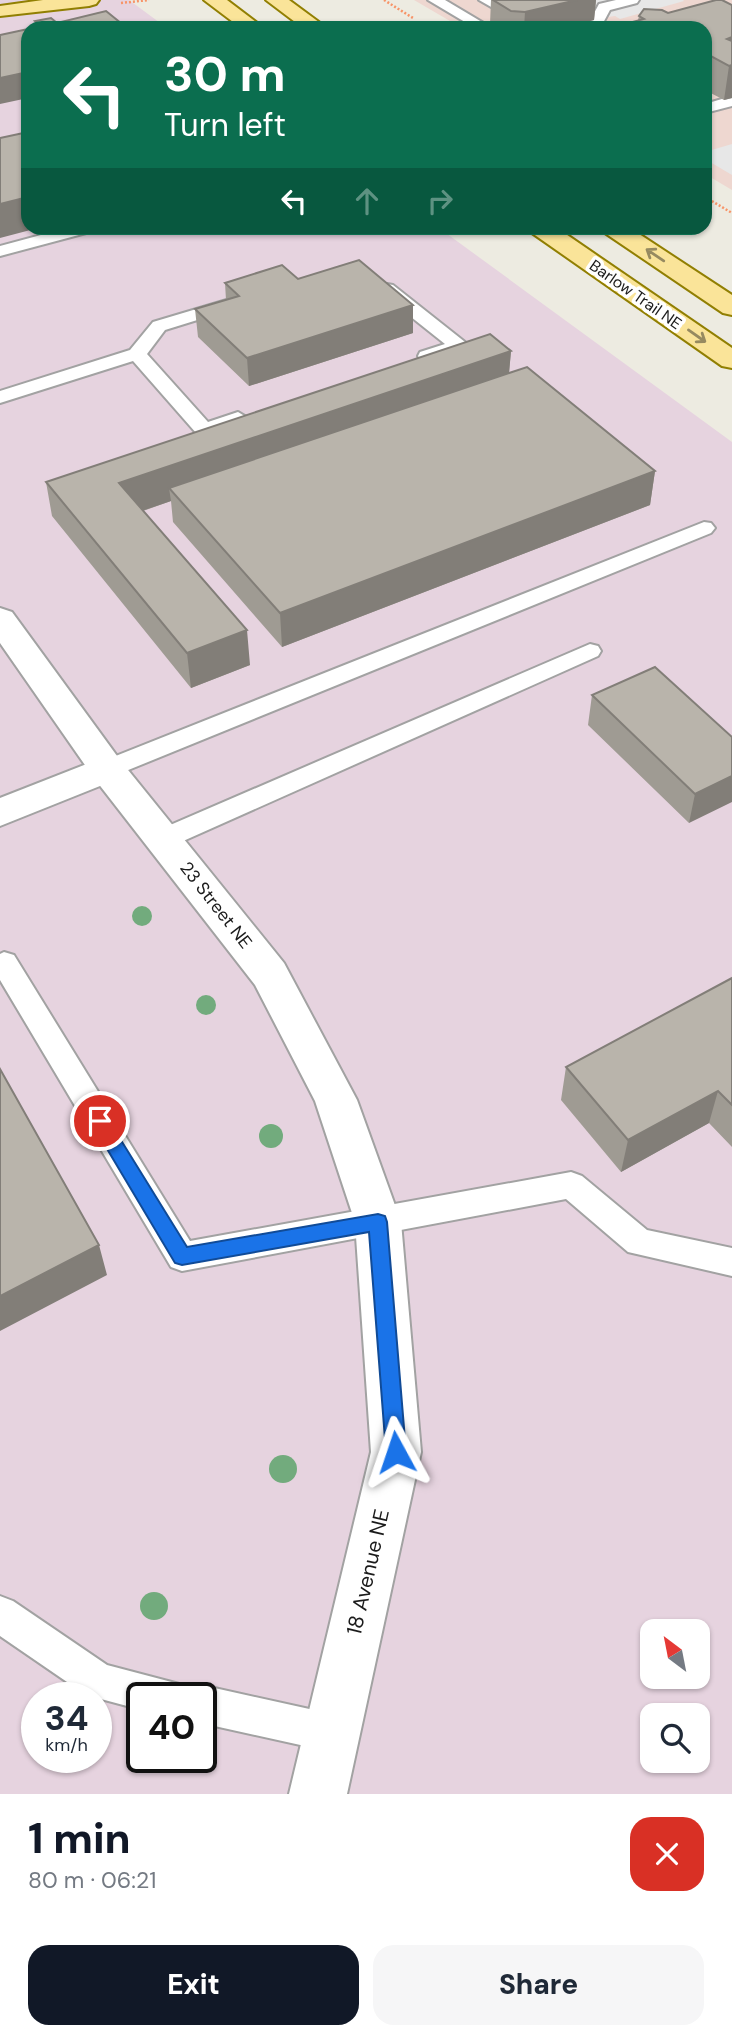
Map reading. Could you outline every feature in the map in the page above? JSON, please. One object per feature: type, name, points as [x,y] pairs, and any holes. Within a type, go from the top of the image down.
[{"type":"main road","points":[[3,11],[89,0]]},
{"type":"main road","points":[[190,0],[221,5],[244,21]]},
{"type":"main road","points":[[276,0],[307,21]]},
{"type":"main road","points":[[300,0],[320,21]]},
{"type":"main road","name":"Barlow Trail NE","points":[[551,235],[732,360]]},
{"type":"main road","points":[[624,235],[732,307]]},
{"type":"street","points":[[3,11],[53,0]]},
{"type":"street","name":"23 Street NE","points":[[0,619],[107,769],[270,974],[336,1100],[378,1222]]},
{"type":"street","points":[[0,813],[107,769]]},
{"type":"street","name":"18 Avenue NE","points":[[318,1794],[396,1452],[378,1222]]},
{"type":"lane","points":[[435,0],[472,21]]},
{"type":"lane","points":[[453,0],[469,8],[467,18]]},
{"type":"lane","points":[[486,0],[493,4],[509,0]]},
{"type":"lane","points":[[594,21],[598,20],[604,7],[632,0]]},
{"type":"lane","points":[[712,101],[732,101]]},
{"type":"lane","points":[[0,251],[58,235]]},
{"type":"lane","points":[[377,281],[457,346],[407,363]]},
{"type":"lane","points":[[0,397],[138,354],[159,326],[251,298]]},
{"type":"lane","points":[[138,354],[204,430],[254,413]]},
{"type":"lane","points":[[107,769],[704,528]]},
{"type":"lane","points":[[163,839],[590,651]]},
{"type":"lane","points":[[5,963],[182,1256],[571,1185],[639,1242],[732,1262]]},
{"type":"lane","points":[[0,1614],[99,1682],[126,1688]]},
{"type":"lane","points":[[217,1708],[332,1733]]},
{"type":"path","points":[[384,0],[418,21]]},
{"type":"path","points":[[712,201],[732,214]]},
{"type":"shaded area","points":[[0,0],[129,0],[158,21],[21,21],[21,235],[449,235],[732,442],[732,1794],[0,1794]]},
{"type":"shaded area","points":[[414,0],[732,0],[732,190],[712,178],[712,21],[450,21]]},
{"type":"shaded area","points":[[577,0],[684,1],[620,19],[615,16],[608,17]]},
{"type":"shaded area","points":[[732,144],[732,175],[712,163],[712,150]]},
{"type":"building","points":[[493,0],[577,0],[525,12],[511,11]]},
{"type":"building","points":[[716,0],[732,5],[732,37],[727,39],[732,41],[732,65],[712,57],[712,21],[636,21],[644,19],[639,16],[644,9],[668,13]]},
{"type":"building","points":[[106,11],[118,21],[65,21]]},
{"type":"building","points":[[21,30],[21,74],[0,78],[0,35]]},
{"type":"building","points":[[21,134],[21,199],[0,204],[0,138]]},
{"type":"building","points":[[359,260],[413,305],[247,358],[195,309],[239,296],[225,283],[282,265],[298,279]]},
{"type":"building","points":[[490,334],[511,351],[119,483],[247,630],[187,653],[46,482]]},
{"type":"building","points":[[527,367],[655,471],[280,613],[169,488]]},
{"type":"building","points":[[655,667],[732,737],[732,776],[695,794],[592,695]]},
{"type":"building","points":[[732,978],[732,1105],[718,1091],[628,1140],[566,1067]]},
{"type":"building","points":[[0,1069],[99,1245],[0,1296]]},
{"type":"route","points":[[100,1121],[182,1256],[378,1222],[396,1452]]}]
